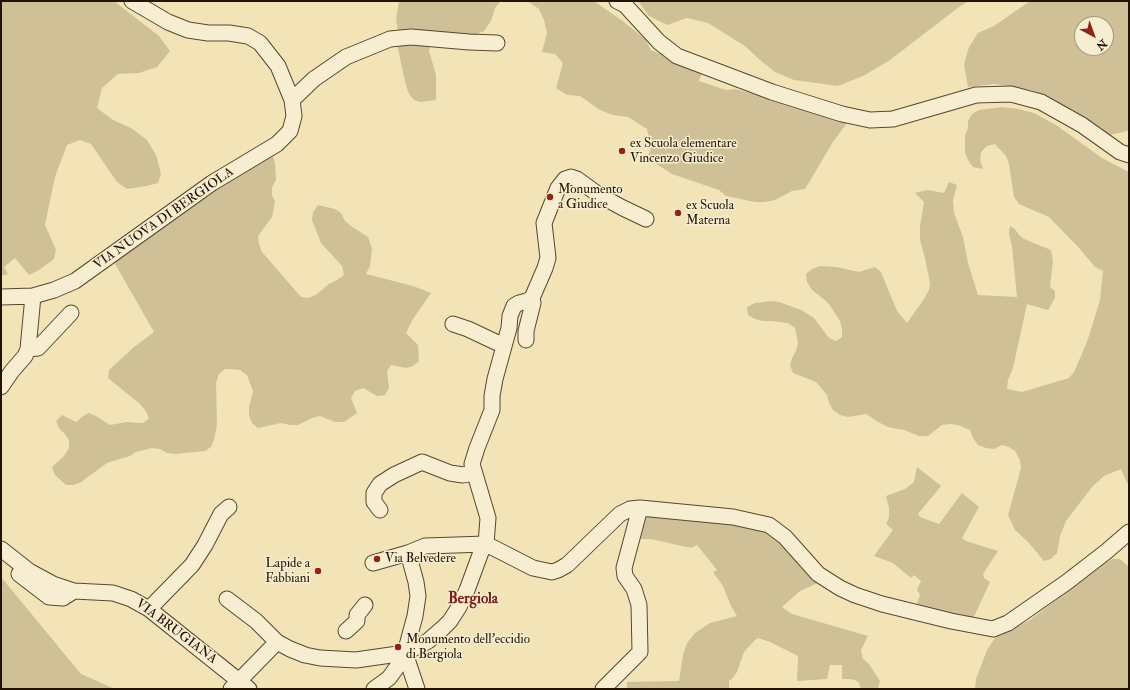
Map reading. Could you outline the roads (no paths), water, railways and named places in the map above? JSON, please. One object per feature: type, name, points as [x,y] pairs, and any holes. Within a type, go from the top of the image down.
[{"type":"street","name":"VIA NUOVA DI BERGIOLA","points":[[1,297],[33,296],[54,290],[75,281],[212,183],[277,144],[290,131],[294,116],[292,100],[278,66],[260,43],[248,36],[188,30],[168,22],[132,1]]},
{"type":"street","points":[[617,1],[625,5],[659,42],[677,56],[772,92],[842,114],[870,120],[894,119],[976,95],[1011,94],[1041,102],[1082,125],[1120,152],[1129,155]]},
{"type":"street","points":[[292,100],[314,79],[346,57],[390,39],[411,37],[497,43]]},
{"type":"street","points":[[526,340],[526,331],[533,303],[532,298],[548,258],[544,223],[558,188],[566,179],[571,177],[577,179],[605,198],[646,219]]},
{"type":"street","points":[[1,387],[25,356],[28,349],[33,296]]},
{"type":"street","points":[[227,599],[256,621],[277,642],[290,649],[305,655],[348,661],[406,652],[428,640],[450,621],[468,590],[481,552],[486,544],[488,518],[472,464],[492,410],[492,396],[509,328],[510,316],[514,306],[532,298]]},
{"type":"street","points":[[28,349],[38,348],[71,313]]},
{"type":"street","points":[[453,324],[468,329],[504,346]]},
{"type":"street","points":[[380,510],[374,502],[374,493],[380,484],[394,474],[422,462],[450,473],[463,475],[474,473]]},
{"type":"street","points":[[149,609],[192,565],[205,545],[220,514],[229,507]]},
{"type":"street","points":[[603,689],[640,652],[639,606],[634,589],[625,576],[624,568],[640,508]]},
{"type":"street","points":[[373,564],[425,546],[486,544],[533,568],[552,572],[567,565],[620,514],[630,509],[640,508],[734,517],[769,525],[785,537],[818,574],[845,590],[882,604],[951,621],[993,629],[1008,623],[1067,582],[1129,532]]},
{"type":"street","name":"VIA BRUGIANA","points":[[1,549],[29,571],[53,584],[74,591],[113,593],[131,599],[149,609],[239,686],[277,642]]},
{"type":"street","points":[[374,689],[388,678],[406,652],[415,616],[418,596],[416,582],[408,553]]},
{"type":"street","points":[[1,561],[50,597],[63,598],[74,591]]},
{"type":"street","points":[[346,631],[357,621],[357,615],[364,605]]},
{"type":"street","points":[[406,652],[417,689]]},
{"type":"place","name":"ex Scuola elementare Vincenzo Giudice","points":[[622,151]]},
{"type":"place","name":"Monumento a Giudice","points":[[550,197]]},
{"type":"place","name":"ex Scuola Materna","points":[[678,213]]},
{"type":"place","name":"Via Belvedere","points":[[377,559]]},
{"type":"place","name":"Lapide a Fabbiani","points":[[318,571]]},
{"type":"place","name":"Monumento dell'eccidio di Bergiola","points":[[398,647]]},
{"type":"district","name":"Bergiola","points":[[473,600]]}]
